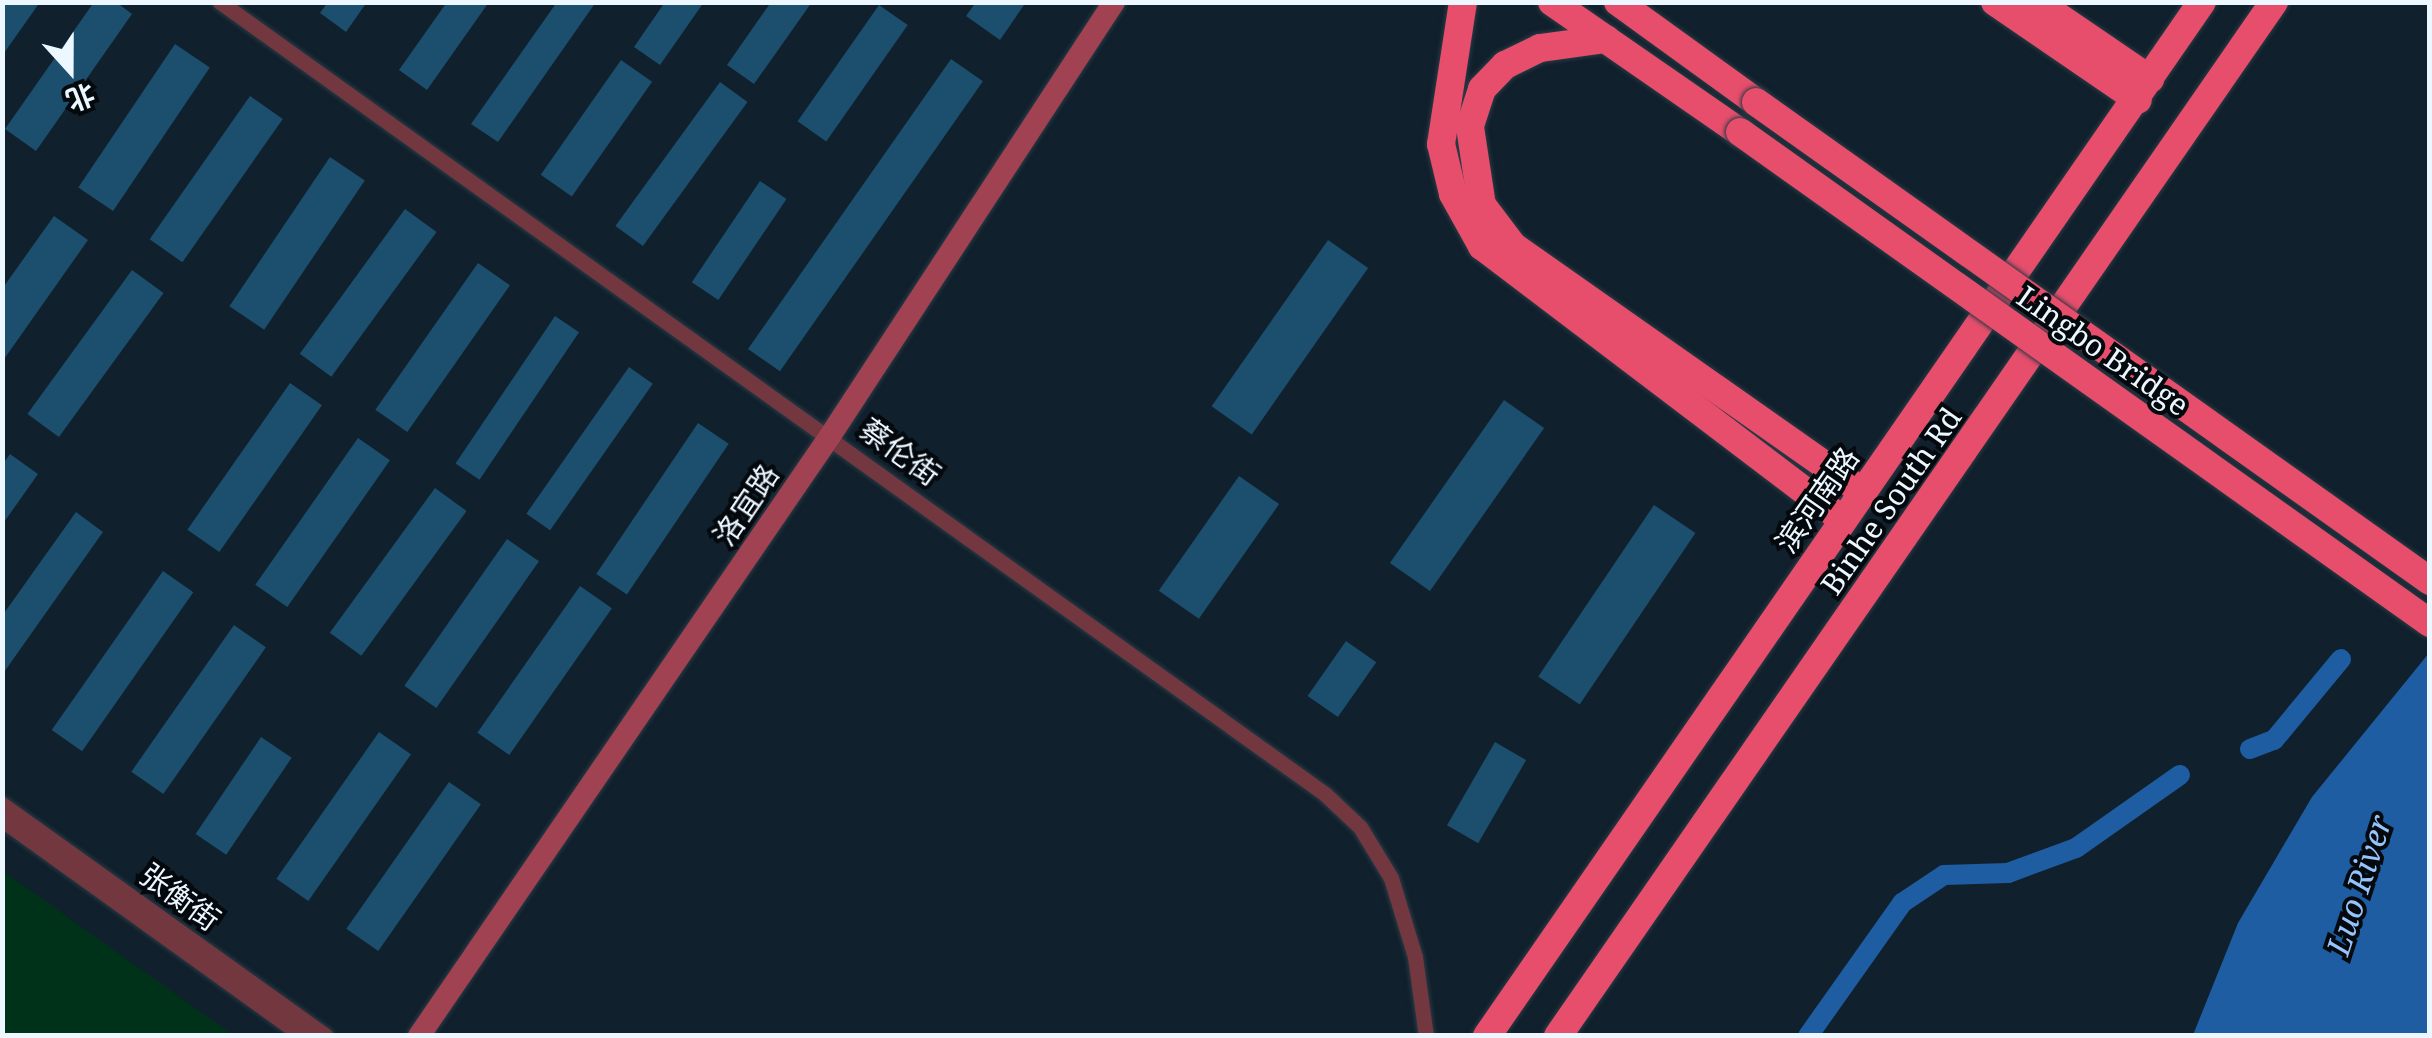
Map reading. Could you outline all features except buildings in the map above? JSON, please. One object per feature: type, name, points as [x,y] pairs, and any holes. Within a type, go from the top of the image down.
[{"type":"highway","points":[[1463,2],[1441,144],[1453,194],[1482,246],[1843,520]]},
{"type":"highway","name":"Lingbo Bridge","points":[[1552,2],[2430,623]]},
{"type":"highway","points":[[1995,2],[2144,90]]},
{"type":"highway","points":[[2037,2],[2144,90]]},
{"type":"highway","name":"滨河南路","points":[[1487,1036],[2202,2]]},
{"type":"highway","name":"Binhe South Rd","points":[[1558,1036],[2274,2]]},
{"type":"highway","name":"Lingbo Bridge","points":[[1626,6],[2430,580]]},
{"type":"highway","points":[[1606,39],[1540,48],[1506,66],[1482,89],[1470,127],[1482,205],[1513,246],[1861,492]]},
{"type":"street","name":"蔡伦街","points":[[220,2],[825,432],[1360,827],[1406,922],[1426,1036]]},
{"type":"street","name":"洛宜路","points":[[404,1036],[825,432],[1097,2]]},
{"type":"street","name":"洛宜路","points":[[419,1036],[1114,2]]},
{"type":"street","name":"张衡街","points":[[2,804],[326,1036]]},
{"type":"street","name":"张衡街","points":[[2,820],[303,1036]]},
{"type":"green space","points":[[3,871],[233,1035],[3,1035]]},
{"type":"water","name":"Luo River","points":[[2429,653],[2429,1035],[2193,1035],[2238,923],[2312,797]]},
{"type":"waterway","points":[[2250,749],[2274,740],[2341,659]]},
{"type":"waterway","points":[[1808,1036],[1902,903],[1944,875],[2008,873],[2076,848],[2180,775]]}]
